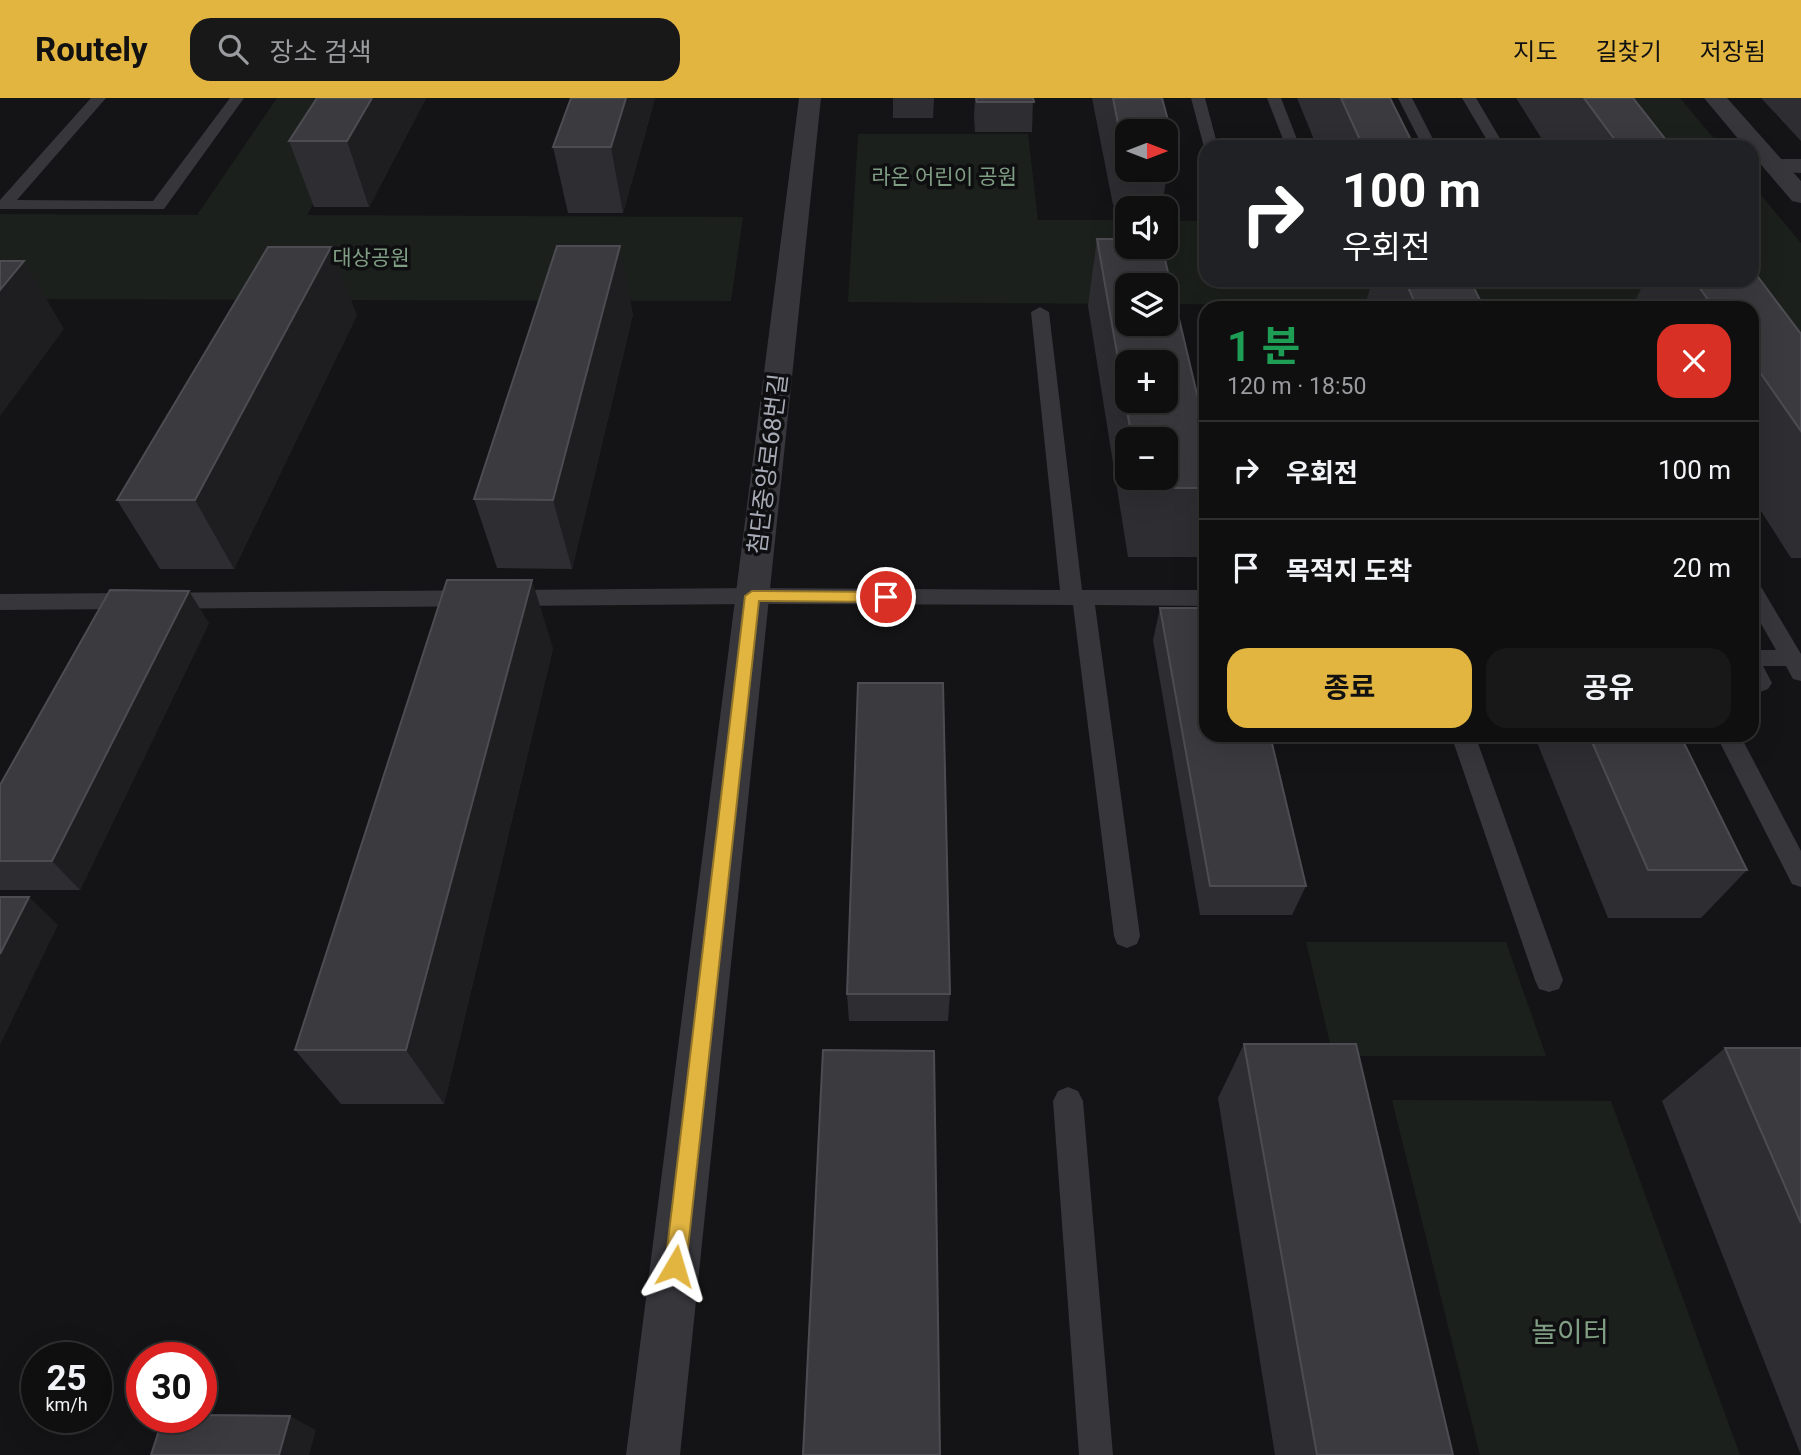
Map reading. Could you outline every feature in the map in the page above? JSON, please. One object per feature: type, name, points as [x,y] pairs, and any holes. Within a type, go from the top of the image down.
[{"type":"street","name":"첨단중앙로68번길","points":[[653,1455],[810,98]]},
{"type":"street","points":[[1715,98],[1752,140]]},
{"type":"street","points":[[1759,148],[1801,195]]},
{"type":"street","points":[[1775,166],[1801,166]]},
{"type":"lane","points":[[99,98],[4,205],[158,206],[237,98]]},
{"type":"lane","points":[[1198,98],[1210,140]]},
{"type":"lane","points":[[1274,98],[1290,140]]},
{"type":"lane","points":[[1405,98],[1426,140]]},
{"type":"lane","points":[[1469,98],[1494,140]]},
{"type":"lane","points":[[1040,312],[1077,598],[1127,936]]},
{"type":"lane","points":[[0,602],[752,596],[1199,598]]},
{"type":"lane","points":[[1759,605],[1796,666]]},
{"type":"lane","points":[[1759,660],[1796,666]]},
{"type":"lane","points":[[1465,742],[1549,980]]},
{"type":"lane","points":[[1732,742],[1791,836],[1801,876]]},
{"type":"lane","points":[[1068,1101],[1096,1455]]},
{"type":"green space","name":"대상공원","points":[[277,98],[374,98],[307,215],[743,217],[731,301],[0,299],[0,214],[197,215]]},
{"type":"green space","points":[[1601,98],[1680,98],[1715,140],[1632,140]]},
{"type":"green space","name":"라온 어린이 공원","points":[[858,134],[1028,134],[1038,220],[1115,220],[1115,259],[1178,259],[1178,221],[1199,221],[1199,287],[1759,287],[1759,192],[1801,243],[1801,365],[1759,310],[1759,301],[1199,301],[1199,304],[1178,304],[1178,273],[1115,273],[1115,304],[848,302]]},
{"type":"green space","points":[[1306,942],[1506,942],[1546,1056],[1333,1056]]},
{"type":"green space","name":"놀이터","points":[[1392,1100],[1611,1101],[1740,1455],[1480,1455]]},
{"type":"building","points":[[317,98],[372,98],[347,141],[289,141]]},
{"type":"building","points":[[571,98],[626,98],[611,147],[553,147]]},
{"type":"building","points":[[976,98],[1033,98],[1034,102],[977,102]]},
{"type":"building","points":[[1113,98],[1162,98],[1168,119],[1117,119]]},
{"type":"building","points":[[1341,98],[1390,98],[1411,140],[1360,140]]},
{"type":"building","points":[[1584,98],[1633,98],[1666,140],[1615,140]]},
{"type":"building","points":[[1097,239],[1115,239],[1115,259],[1165,259],[1168,273],[1115,273],[1115,336],[1178,336],[1178,314],[1199,403],[1199,488],[1178,488],[1178,427],[1130,427],[1127,413],[1178,413],[1178,350],[1116,350]]},
{"type":"building","points":[[557,246],[620,246],[553,500],[474,499]]},
{"type":"building","points":[[268,247],[331,247],[195,500],[117,500]]},
{"type":"building","points":[[0,261],[24,261],[0,290]]},
{"type":"building","points":[[1759,278],[1801,334],[1801,431],[1759,371],[1759,301],[1709,301],[1699,287],[1759,287]]},
{"type":"building","points":[[1408,287],[1474,287],[1480,301],[1414,301]]},
{"type":"building","points":[[447,580],[532,580],[406,1050],[295,1050]]},
{"type":"building","points":[[110,590],[189,591],[52,861],[0,861],[0,785]]},
{"type":"building","points":[[1160,608],[1199,608],[1199,742],[1272,742],[1306,886],[1210,886]]},
{"type":"building","points":[[858,683],[943,683],[950,994],[847,994]]},
{"type":"building","points":[[1592,742],[1683,742],[1747,870],[1648,870]]},
{"type":"building","points":[[0,897],[29,897],[0,954]]},
{"type":"building","points":[[1244,1044],[1356,1044],[1453,1455],[1317,1455]]},
{"type":"building","points":[[1725,1048],[1801,1048],[1801,1223]]},
{"type":"building","points":[[823,1050],[934,1051],[940,1455],[803,1455]]},
{"type":"building","points":[[217,1415],[290,1416],[279,1455],[151,1455],[158,1433],[217,1433]]},
{"type":"route","points":[[675,1266],[752,596],[886,597]]}]
